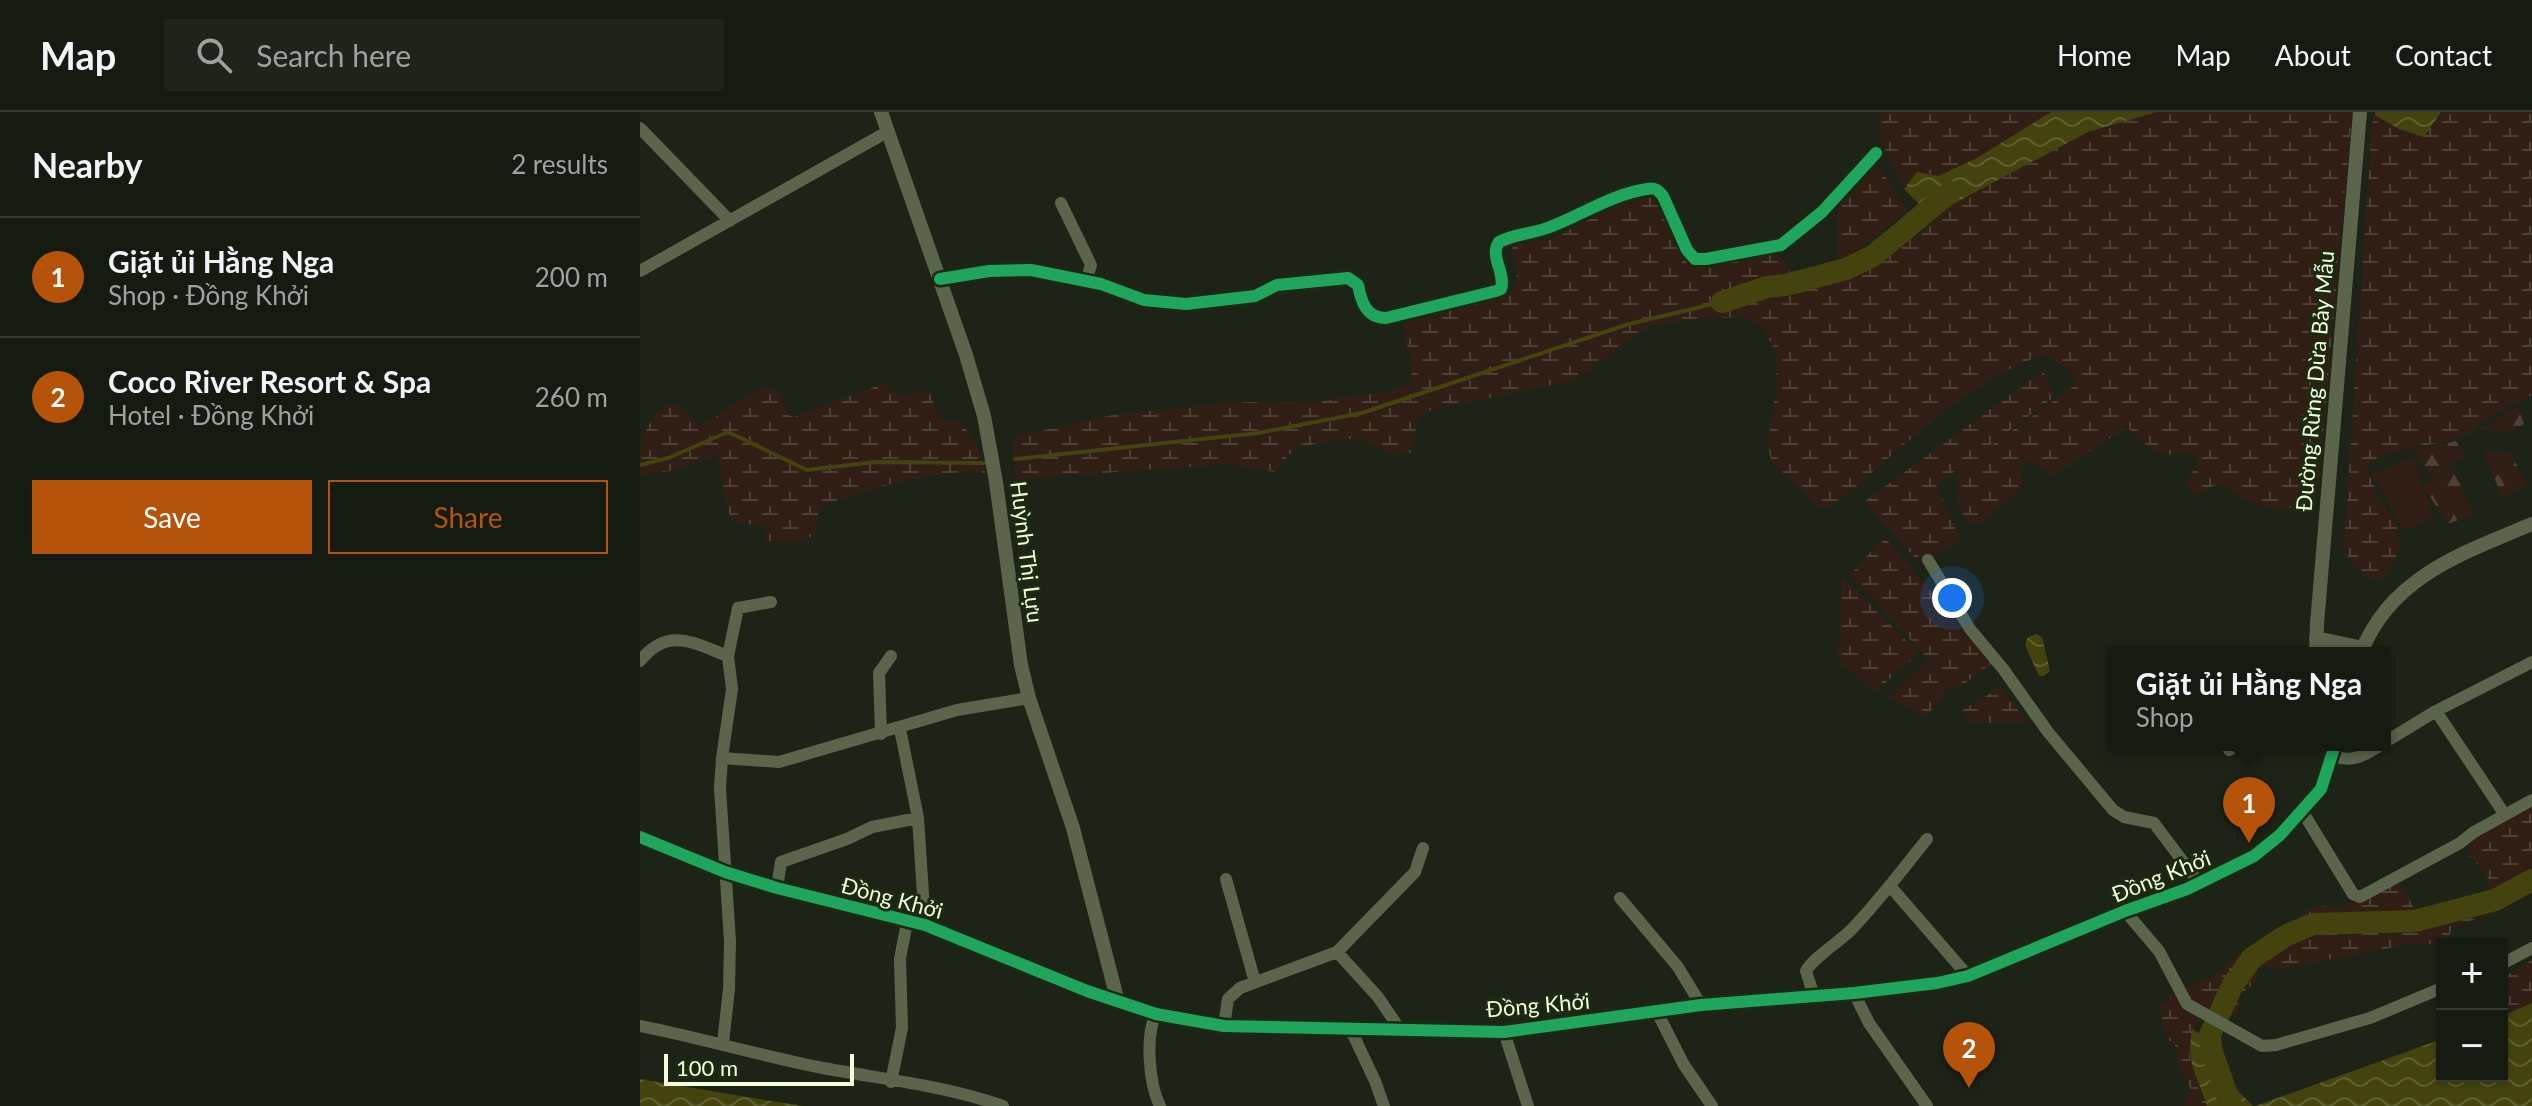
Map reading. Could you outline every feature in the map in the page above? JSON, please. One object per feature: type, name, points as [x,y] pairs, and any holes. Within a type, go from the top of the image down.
[{"type":"street","name":"Huỳnh Thị Lựu","points":[[881,112],[966,355],[989,441],[1015,633],[1029,698],[1073,828],[1118,1002]]},
{"type":"street","name":"Đường Rừng Dừa Bảy Mẫu","points":[[2316,646],[2360,112]]},
{"type":"street","points":[[640,128],[730,221]]},
{"type":"street","points":[[640,271],[887,132]]},
{"type":"street","points":[[940,279],[1016,270],[1086,281],[1144,300],[1186,304],[1255,296],[1277,285],[1348,278],[1358,285],[1367,311],[1379,318],[1386,318],[1501,289],[1503,281],[1495,251],[1499,242],[1543,230],[1648,188],[1658,190],[1663,196],[1673,212],[1687,250],[1695,259],[1778,248],[1822,212],[1876,153]]},
{"type":"street","points":[[1061,203],[1091,265],[1086,281]]},
{"type":"street","points":[[2364,647],[2397,595],[2423,574],[2454,557],[2532,524]]},
{"type":"street","points":[[1928,560],[1970,629],[2048,732],[2113,810],[2124,817],[2154,823],[2199,883]]},
{"type":"street","points":[[723,1043],[730,941],[722,758],[732,689],[728,656],[738,608],[771,602]]},
{"type":"street","points":[[640,661],[649,650],[681,638],[728,656]]},
{"type":"street","points":[[881,734],[879,673],[891,656]]},
{"type":"street","points":[[2391,739],[2436,711],[2532,662]]},
{"type":"street","points":[[722,758],[779,762],[957,710],[1029,698]]},
{"type":"street","points":[[2436,711],[2505,815]]},
{"type":"street","points":[[900,729],[918,818],[925,925]]},
{"type":"street","name":"Đồng Khởi","points":[[640,837],[725,872],[925,925],[1118,1002],[1156,1014],[1224,1026],[1504,1032],[1701,1005],[1937,983],[1968,976],[2199,883],[2254,856],[2280,835],[2321,789],[2331,751]]},
{"type":"street","points":[[2334,751],[2344,760],[2357,759],[2371,751]]},
{"type":"street","points":[[2302,811],[2353,894],[2360,897],[2532,800]]},
{"type":"street","points":[[777,888],[781,862],[872,827],[918,818]]},
{"type":"street","points":[[1814,996],[1806,971],[1810,964],[1836,945],[1890,886],[1927,839]]},
{"type":"street","points":[[1224,1026],[1228,999],[1240,988],[1337,952],[1415,872],[1423,848]]},
{"type":"street","points":[[1226,879],[1255,982]]},
{"type":"street","points":[[1890,886],[1968,976]]},
{"type":"street","points":[[1620,898],[1678,967],[1701,1005]]},
{"type":"street","points":[[2125,911],[2159,951],[2187,1004],[2256,1044],[2276,1045],[2370,1018],[2436,990]]},
{"type":"street","points":[[891,1082],[902,1028],[900,959],[907,922]]},
{"type":"street","points":[[2508,961],[2532,948]]},
{"type":"street","points":[[1337,952],[1378,997],[1399,1028]]},
{"type":"street","points":[[1854,993],[1869,1023],[1927,1106]]},
{"type":"street","points":[[1657,1012],[1684,1065],[1712,1106]]},
{"type":"street","points":[[1156,1014],[1151,1032],[1152,1087],[1160,1106]]},
{"type":"street","points":[[640,1026],[891,1082],[936,1087],[1003,1106]]},
{"type":"street","points":[[1350,1028],[1384,1106]]},
{"type":"street","points":[[1504,1032],[1528,1106]]},
{"type":"green space","points":[[1880,112],[2051,112],[1977,158],[1938,176],[1917,172],[1904,189],[1880,138]]},
{"type":"green space","points":[[2157,112],[2352,112],[2320,472],[2316,496],[2303,504],[2291,508],[2266,507],[2220,484],[2195,495],[2186,487],[2199,458],[2194,453],[2171,455],[2157,452],[2127,427],[2053,475],[2028,460],[2024,463],[2021,476],[2023,487],[1979,523],[1967,523],[1960,508],[1956,489],[1959,468],[1936,485],[1961,541],[1920,563],[1864,502],[2043,371],[2055,396],[1960,468],[2078,383],[2069,370],[2045,354],[2014,366],[1932,421],[1830,508],[1819,507],[1771,461],[1768,445],[1777,381],[1776,351],[1762,327],[1746,317],[1699,318],[1650,326],[1575,380],[1422,412],[1410,453],[1401,455],[1387,453],[1358,439],[1343,439],[1296,450],[1274,472],[1232,464],[1015,479],[1014,443],[1018,436],[1113,415],[1236,402],[1309,403],[1394,390],[1410,383],[1412,368],[1406,319],[1504,294],[1516,288],[1517,270],[1512,251],[1522,238],[1545,240],[1562,234],[1653,190],[1666,193],[1674,203],[1695,257],[1772,248],[1786,264],[1799,288],[1873,266],[1908,238],[1919,236],[1942,210],[2088,132]]},
{"type":"green space","points":[[2441,112],[2532,112],[2532,395],[2492,414],[2462,437],[2400,450],[2366,465],[2378,497],[2397,525],[2400,547],[2386,577],[2378,581],[2356,568],[2344,547],[2372,124],[2375,115],[2399,129],[2424,137]]},
{"type":"green space","points":[[1878,166],[1908,211],[1838,264],[1838,205]]},
{"type":"green space","points":[[885,383],[898,396],[905,398],[920,389],[930,393],[939,418],[945,422],[959,421],[974,439],[985,473],[923,477],[822,505],[817,517],[816,534],[803,541],[764,541],[766,528],[731,520],[716,455],[678,470],[640,475],[641,444],[653,418],[664,408],[677,406],[684,409],[700,427],[755,391],[769,387],[780,395],[788,415],[794,417]]},
{"type":"green space","points":[[2518,406],[2524,424],[2509,432],[2480,430]]},
{"type":"green space","points":[[2456,441],[2465,455],[2432,478],[2413,450]]},
{"type":"green space","points":[[2482,450],[2511,454],[2528,485],[2503,498]]},
{"type":"green space","points":[[2414,458],[2433,517],[2404,531],[2372,473]]},
{"type":"green space","points":[[2453,467],[2473,514],[2448,524],[2423,486]]},
{"type":"green space","points":[[1884,537],[1994,662],[1957,689],[1952,684],[1926,717],[1889,697],[1927,660],[1947,679],[1850,575]]},
{"type":"green space","points":[[1842,577],[1919,653],[1875,692],[1838,661]]},
{"type":"green space","points":[[2001,687],[2028,723],[1972,723],[1961,711]]},
{"type":"green space","points":[[2532,806],[2532,894],[2486,916],[2452,926],[2449,938],[2436,938],[2436,945],[2414,943],[2281,969],[2265,965],[2258,969],[2258,980],[2241,994],[2238,1013],[2229,1019],[2204,1009],[2189,1048],[2207,1106],[2184,1106],[2191,1090],[2176,1062],[2180,1049],[2167,1036],[2159,1007],[2175,992],[2215,975],[2242,952],[2275,937],[2309,909],[2319,906],[2342,908],[2394,882],[2400,884],[2420,918],[2447,911],[2487,891],[2486,875],[2468,854],[2471,840]]},
{"type":"green space","points":[[2532,960],[2532,1003],[2508,1013],[2508,1010],[2508,974]]},
{"type":"water","points":[[2051,112],[2157,112],[2088,132],[1942,210],[1926,211],[1904,189],[1917,172],[1938,176],[1977,158]]},
{"type":"water","points":[[2375,112],[2441,112],[2424,137],[2399,129],[2375,115]]},
{"type":"water","points":[[2036,634],[2042,637],[2050,671],[2044,676],[2039,676],[2025,645],[2028,637]]},
{"type":"water","points":[[2532,1003],[2532,1106],[2255,1106],[2436,1041],[2436,1082],[2508,1082],[2508,1013]]},
{"type":"water","points":[[2192,1029],[2223,1049],[2222,1075],[2253,1106],[2207,1106],[2191,1061]]},
{"type":"water","points":[[640,1079],[783,1103],[806,1106],[640,1106]]},
{"type":"waterway","points":[[1722,302],[1767,287],[1846,269],[1873,256],[1950,192]]},
{"type":"waterway","points":[[1015,459],[1258,433],[1362,413],[1629,324],[1722,302]]},
{"type":"waterway","points":[[640,465],[668,458],[728,432],[807,470],[875,462],[985,463]]},
{"type":"waterway","points":[[2231,1106],[2212,1052],[2210,1037],[2208,1039],[2232,986],[2252,958],[2285,936],[2313,924],[2415,921],[2495,900],[2532,880]]},
{"type":"cycle path","points":[[940,279],[989,271],[1031,270],[1101,284],[1144,300],[1186,304],[1255,296],[1277,285],[1348,278],[1358,285],[1369,312],[1386,318],[1501,289],[1496,253],[1499,242],[1547,228],[1621,196],[1650,188],[1663,196],[1687,250],[1695,259],[1781,245],[1822,212],[1876,153]]},
{"type":"cycle path","points":[[640,837],[725,872],[925,925],[1087,991],[1156,1014],[1224,1026],[1504,1032],[1701,1005],[1937,983],[1968,976],[2125,911],[2187,889],[2254,856],[2280,835],[2321,789],[2333,751]]},
{"type":"place","name":"Giặt ủi Hằng Nga","points":[[2249,843]]},
{"type":"place","name":"Coco River Resort & Spa","points":[[1969,1088]]}]
